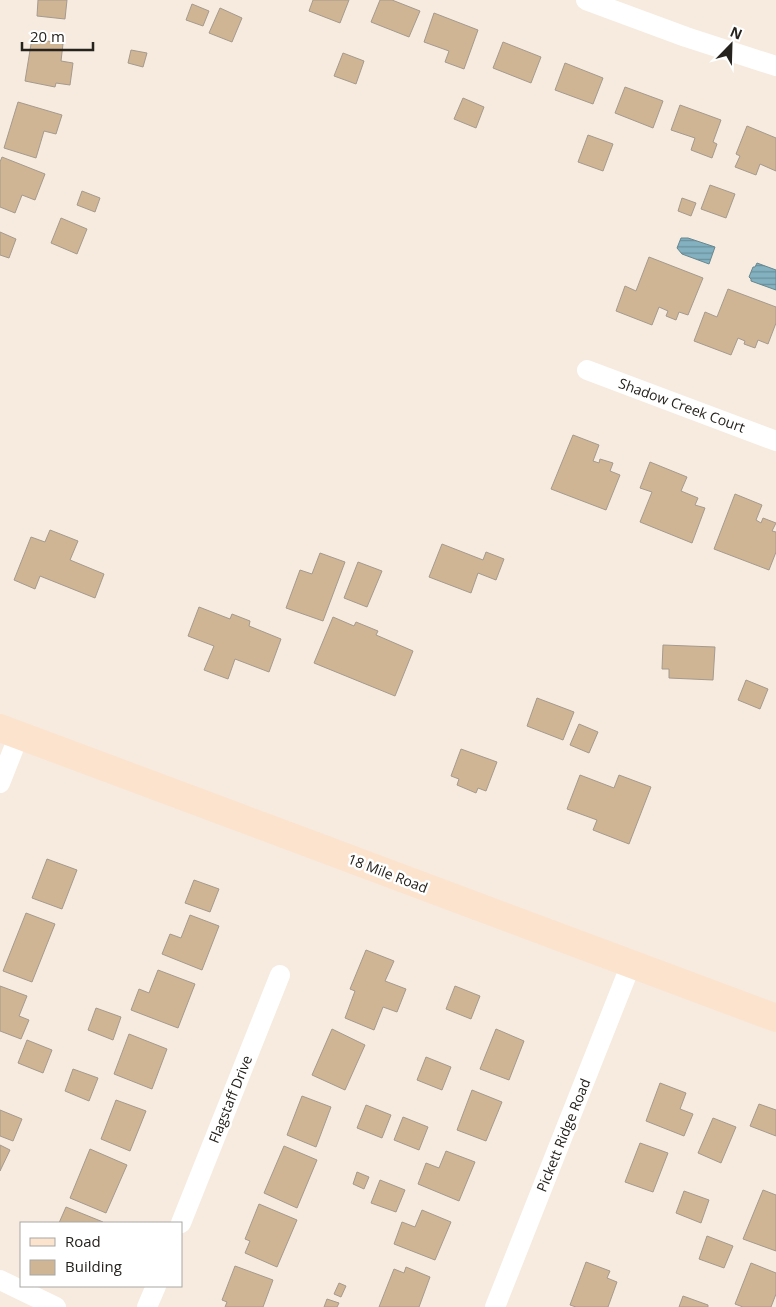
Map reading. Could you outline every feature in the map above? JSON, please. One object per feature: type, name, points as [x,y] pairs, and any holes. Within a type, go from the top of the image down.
[{"type":"street","points":[[586,0],[686,37],[776,66]]},
{"type":"street","name":"Shadow Creek Court","points":[[587,370],[776,441]]},
{"type":"street","points":[[0,783],[10,731]]},
{"type":"street","name":"18 Mile Road","points":[[10,731],[776,1018]]},
{"type":"street","name":"Pickett Ridge Road","points":[[495,1307],[631,964]]},
{"type":"street","name":"Flagstaff Drive","points":[[181,1222],[280,975]]},
{"type":"street","points":[[0,1280],[56,1307]]},
{"type":"street","points":[[147,1307],[156,1287]]},
{"type":"water","points":[[681,238],[688,238],[715,247],[709,264],[682,254],[677,248]]},
{"type":"water","points":[[757,263],[776,270],[776,290],[751,281],[749,277]]},
{"type":"building","points":[[38,0],[67,0],[65,19],[37,16]]},
{"type":"building","points":[[313,0],[349,0],[340,23],[309,11]]},
{"type":"building","points":[[380,0],[392,0],[420,11],[409,37],[371,22]]},
{"type":"building","points":[[192,4],[209,11],[203,26],[186,20]]},
{"type":"building","points":[[220,8],[242,18],[232,42],[209,33]]},
{"type":"building","points":[[434,13],[478,30],[464,69],[445,62],[449,51],[424,42]]},
{"type":"building","points":[[32,38],[63,44],[61,61],[73,63],[70,85],[56,83],[55,87],[25,81]]},
{"type":"building","points":[[503,42],[541,57],[531,83],[493,68]]},
{"type":"building","points":[[131,50],[147,53],[143,67],[128,63]]},
{"type":"building","points":[[343,53],[364,61],[356,84],[334,76]]},
{"type":"building","points":[[565,63],[603,78],[593,104],[555,90]]},
{"type":"building","points":[[625,87],[663,101],[653,128],[615,113]]},
{"type":"building","points":[[463,98],[484,107],[476,128],[454,119]]},
{"type":"building","points":[[18,102],[62,115],[56,134],[44,131],[36,158],[4,148]]},
{"type":"building","points":[[680,105],[721,120],[713,142],[717,144],[712,158],[691,150],[695,138],[671,130]]},
{"type":"building","points":[[747,126],[776,138],[776,171],[760,164],[756,175],[735,167],[740,156],[736,154]]},
{"type":"building","points":[[588,135],[613,144],[603,171],[578,162]]},
{"type":"building","points":[[2,157],[45,174],[35,200],[22,195],[15,213],[0,207],[0,162]]},
{"type":"building","points":[[710,185],[735,194],[726,218],[701,209]]},
{"type":"building","points":[[82,191],[100,198],[95,212],[77,205]]},
{"type":"building","points":[[682,198],[696,203],[691,216],[678,211]]},
{"type":"building","points":[[61,218],[87,229],[77,254],[51,243]]},
{"type":"building","points":[[0,232],[16,239],[9,258],[0,255]]},
{"type":"building","points":[[649,257],[703,278],[688,315],[679,312],[676,320],[666,316],[668,311],[659,307],[652,325],[616,311],[625,286],[636,291]]},
{"type":"building","points":[[728,289],[776,307],[776,323],[768,344],[758,340],[755,348],[744,344],[745,341],[738,338],[731,355],[694,341],[705,312],[717,317]]},
{"type":"building","points":[[573,435],[599,445],[593,461],[599,463],[600,459],[613,463],[610,471],[620,475],[606,510],[551,489]]},
{"type":"building","points":[[650,462],[687,477],[681,491],[698,498],[695,505],[705,508],[692,543],[640,522],[652,492],[640,488]]},
{"type":"building","points":[[735,494],[762,505],[756,520],[761,523],[763,518],[776,523],[772,531],[776,532],[776,552],[769,570],[714,549]]},
{"type":"building","points":[[50,530],[78,541],[70,560],[104,574],[95,598],[40,576],[35,589],[14,580],[31,537],[45,542]]},
{"type":"building","points":[[442,544],[483,560],[486,552],[504,559],[496,580],[478,573],[471,593],[429,577]]},
{"type":"building","points":[[320,553],[345,562],[323,621],[286,608],[300,570],[312,574]]},
{"type":"building","points":[[358,562],[382,571],[367,607],[344,598]]},
{"type":"building","points":[[199,607],[230,619],[232,614],[250,621],[249,626],[281,639],[269,672],[235,659],[228,679],[204,670],[214,646],[188,636]]},
{"type":"building","points":[[333,617],[354,626],[356,622],[378,631],[376,635],[413,651],[395,696],[314,663]]},
{"type":"building","points":[[663,645],[715,647],[713,680],[669,678],[669,669],[662,669]]},
{"type":"building","points":[[746,680],[768,689],[760,709],[738,700]]},
{"type":"building","points":[[537,698],[574,712],[563,740],[527,726]]},
{"type":"building","points":[[579,724],[598,732],[589,753],[570,745]]},
{"type":"building","points":[[461,749],[497,762],[486,791],[478,788],[476,793],[457,785],[459,779],[451,776]]},
{"type":"building","points":[[580,775],[614,788],[619,775],[651,787],[629,844],[593,830],[597,820],[567,809]]},
{"type":"building","points":[[47,859],[77,870],[62,909],[32,898]]},
{"type":"building","points":[[194,880],[219,889],[210,912],[185,903]]},
{"type":"building","points":[[26,913],[55,924],[32,982],[3,971]]},
{"type":"building","points":[[190,915],[219,926],[202,970],[162,954],[170,934],[181,938]]},
{"type":"building","points":[[366,950],[394,961],[385,981],[406,989],[397,1012],[383,1007],[374,1030],[345,1018],[355,991],[350,989]]},
{"type":"building","points":[[158,970],[195,984],[178,1028],[131,1010],[139,989],[149,993]]},
{"type":"building","points":[[0,986],[27,996],[19,1016],[29,1020],[21,1039],[0,1031]]},
{"type":"building","points":[[455,986],[480,996],[471,1019],[446,1009]]},
{"type":"building","points":[[96,1008],[121,1017],[113,1040],[88,1030]]},
{"type":"building","points":[[332,1029],[365,1045],[345,1090],[312,1075]]},
{"type":"building","points":[[496,1029],[524,1041],[509,1080],[480,1069]]},
{"type":"building","points":[[129,1034],[167,1049],[152,1089],[114,1074]]},
{"type":"building","points":[[27,1040],[52,1050],[43,1073],[18,1063]]},
{"type":"building","points":[[426,1057],[451,1067],[442,1090],[417,1080]]},
{"type":"building","points":[[73,1069],[98,1078],[89,1101],[65,1091]]},
{"type":"building","points":[[660,1083],[686,1093],[680,1109],[693,1114],[684,1136],[646,1121]]},
{"type":"building","points":[[472,1090],[502,1102],[486,1141],[457,1130]]},
{"type":"building","points":[[302,1096],[331,1107],[316,1147],[287,1135]]},
{"type":"building","points":[[116,1100],[146,1111],[130,1151],[101,1139]]},
{"type":"building","points":[[759,1104],[776,1110],[776,1136],[750,1126]]},
{"type":"building","points":[[366,1105],[391,1115],[382,1138],[357,1128]]},
{"type":"building","points":[[0,1110],[22,1119],[13,1141],[0,1136]]},
{"type":"building","points":[[403,1117],[428,1127],[419,1150],[394,1140]]},
{"type":"building","points":[[713,1118],[736,1127],[721,1163],[698,1153]]},
{"type":"building","points":[[640,1143],[668,1153],[653,1192],[625,1182]]},
{"type":"building","points":[[0,1145],[10,1150],[0,1171]]},
{"type":"building","points":[[284,1146],[317,1160],[297,1208],[264,1193]]},
{"type":"building","points":[[90,1149],[127,1165],[106,1213],[70,1198]]},
{"type":"building","points":[[446,1151],[475,1162],[459,1201],[418,1184],[426,1163],[439,1168]]},
{"type":"building","points":[[357,1172],[369,1177],[364,1189],[353,1184]]},
{"type":"building","points":[[380,1180],[405,1190],[396,1212],[371,1203]]},
{"type":"building","points":[[763,1190],[776,1195],[776,1251],[743,1239]]},
{"type":"building","points":[[684,1191],[709,1200],[701,1223],[676,1213]]},
{"type":"building","points":[[259,1204],[297,1220],[277,1267],[245,1253],[250,1241],[245,1239]]},
{"type":"building","points":[[66,1207],[103,1222],[59,1222]]},
{"type":"building","points":[[422,1210],[451,1222],[435,1260],[394,1244],[402,1222],[415,1227]]},
{"type":"building","points":[[707,1236],[733,1246],[724,1268],[699,1259]]},
{"type":"building","points":[[586,1262],[610,1271],[607,1278],[617,1282],[608,1307],[576,1307],[570,1305]]},
{"type":"building","points":[[751,1263],[776,1273],[776,1294],[771,1307],[743,1307],[735,1304]]},
{"type":"building","points":[[235,1266],[273,1280],[263,1307],[225,1307],[227,1302],[222,1300]]},
{"type":"building","points":[[406,1267],[430,1277],[419,1307],[379,1307],[394,1269],[404,1273]]},
{"type":"building","points":[[339,1283],[346,1286],[341,1297],[334,1294]]},
{"type":"building","points":[[683,1296],[708,1305],[708,1307],[679,1307]]},
{"type":"building","points":[[327,1299],[339,1303],[337,1307],[324,1307]]}]
